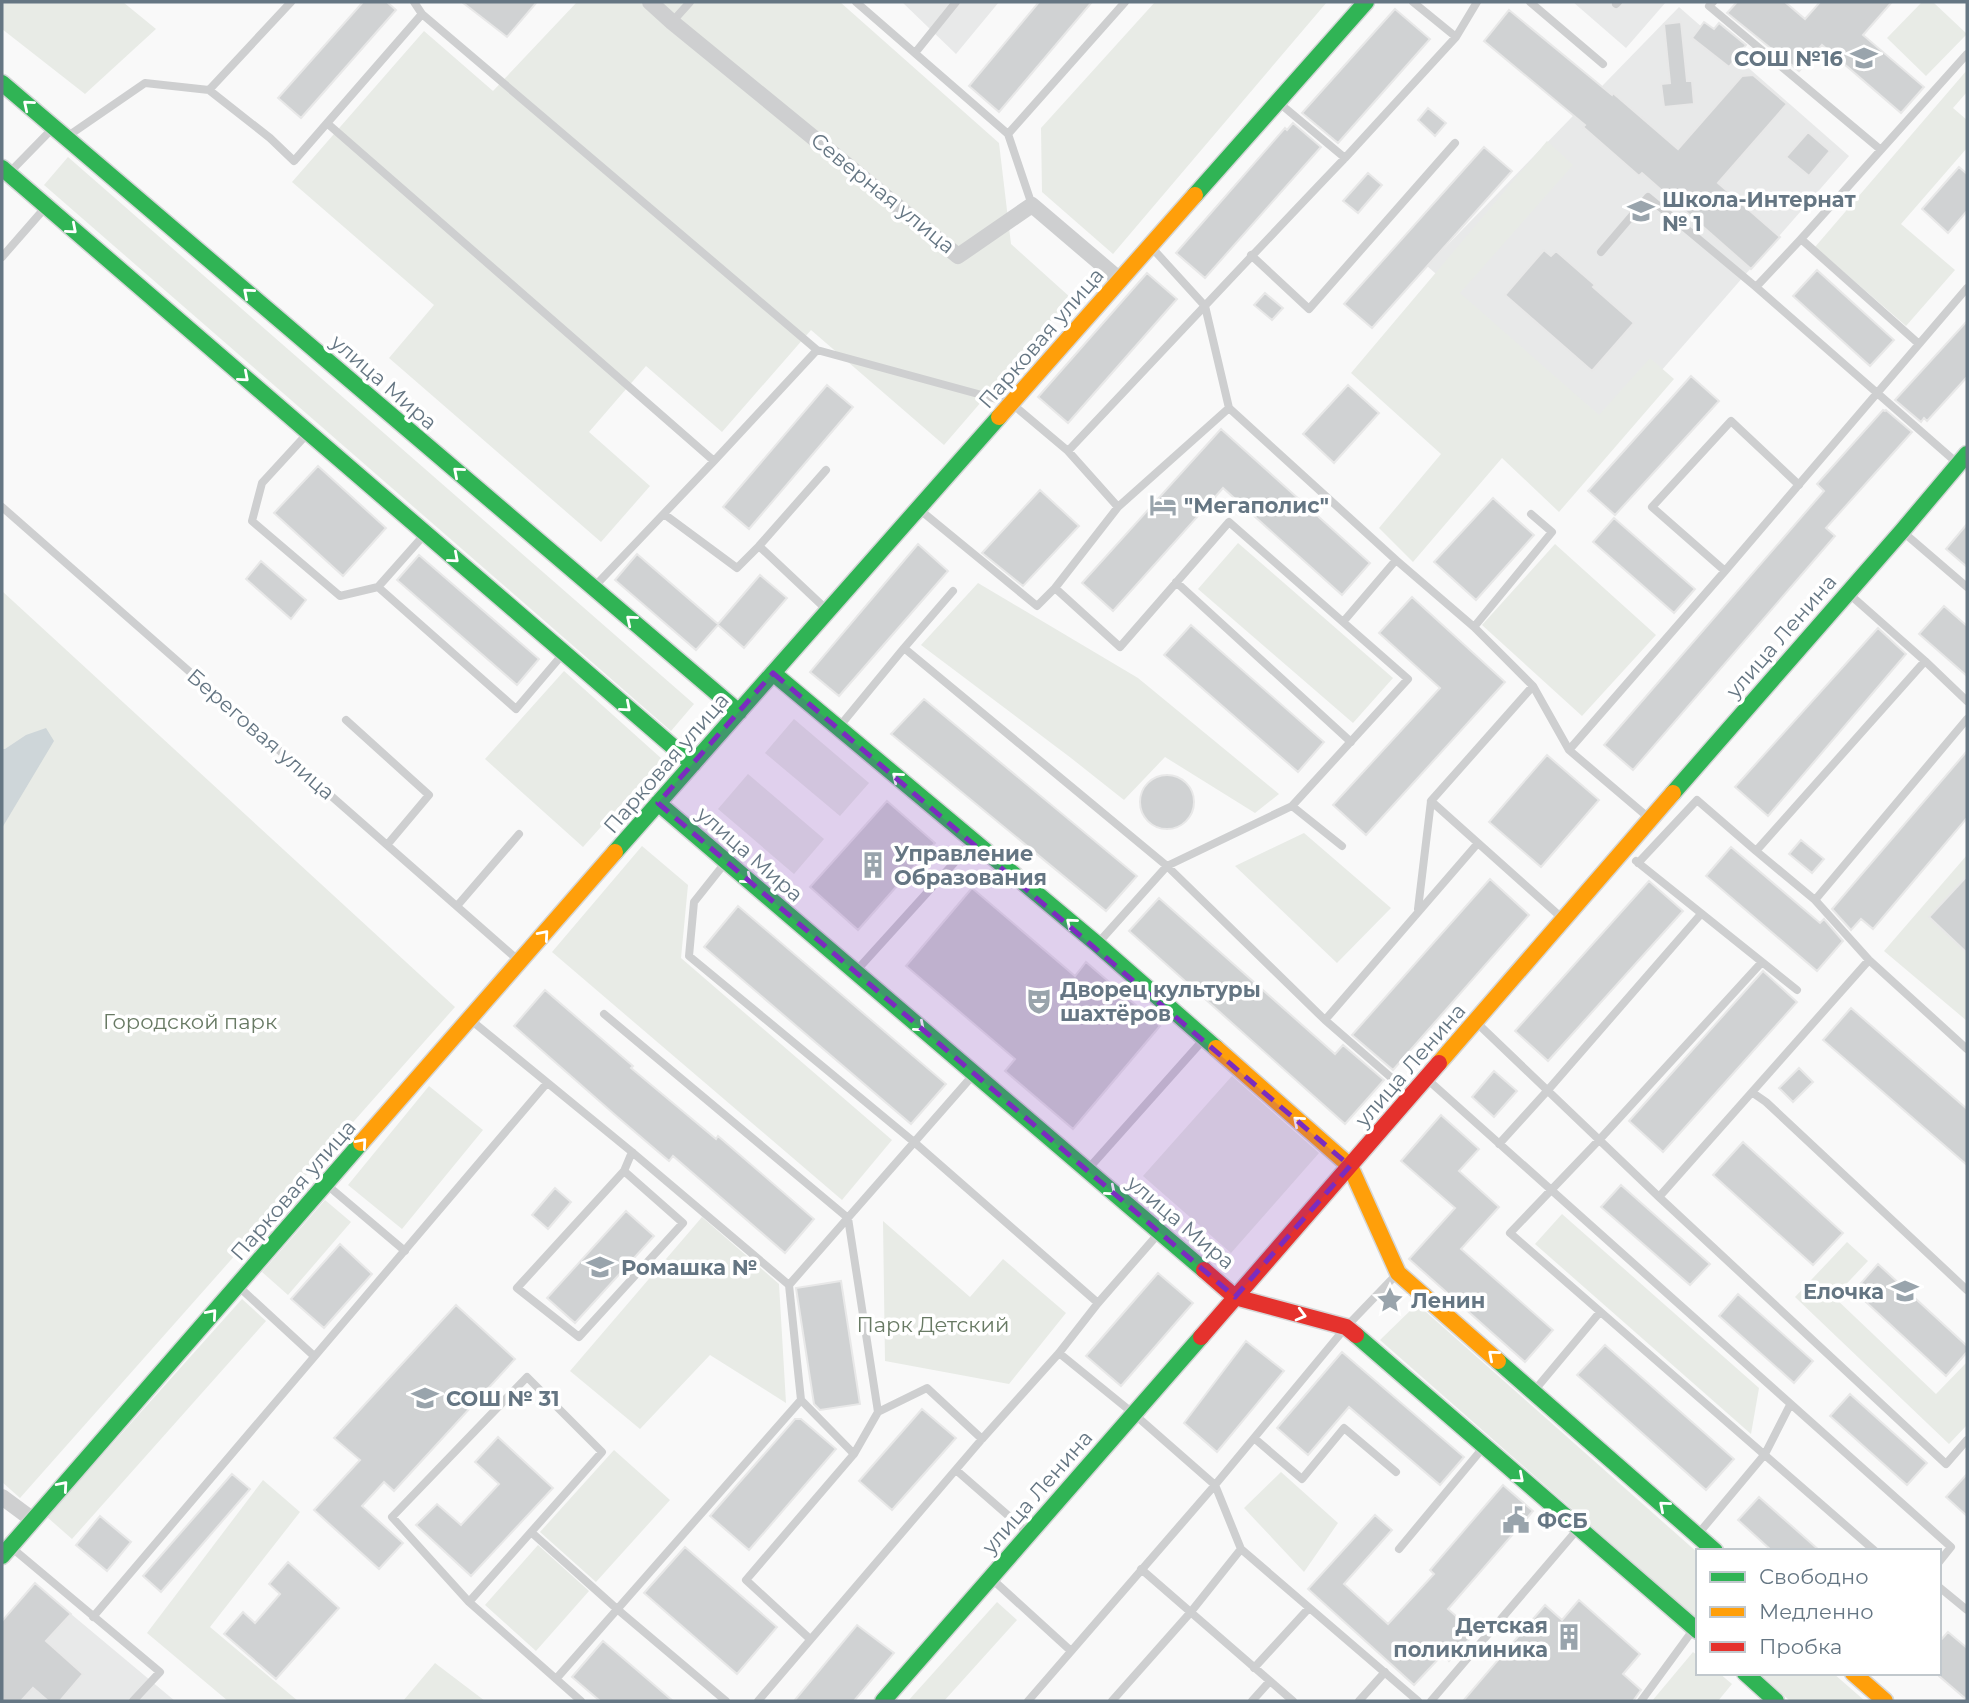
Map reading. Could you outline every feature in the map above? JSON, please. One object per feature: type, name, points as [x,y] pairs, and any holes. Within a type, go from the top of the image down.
[{"type":"main road","name":"Парковая улица","points":[[6,1551],[692,764],[1366,2]]},
{"type":"main road","name":"улица Мира","points":[[2,83],[739,712]]},
{"type":"main road","points":[[5,171],[692,764]]},
{"type":"main road","name":"улица Ленина","points":[[883,1701],[1963,459]]},
{"type":"main road","points":[[773,673],[1097,944],[1350,1166],[1398,1273],[1713,1549]]},
{"type":"main road","name":"улица Мира","points":[[658,803],[1235,1297],[1346,1327],[1696,1630]]},
{"type":"main road","points":[[1747,1675],[1776,1701]]},
{"type":"main road","points":[[1855,1675],[1885,1701]]},
{"type":"street","name":"Северная улица","points":[[650,2],[958,256],[1032,205]]},
{"type":"street","points":[[1032,205],[1120,280]]},
{"type":"street","points":[[2,1497],[33,1520]]},
{"type":"lane","points":[[209,90],[291,2]]},
{"type":"lane","points":[[414,2],[422,14],[817,350],[1012,403],[1068,451],[1118,507]]},
{"type":"lane","points":[[672,22],[690,2]]},
{"type":"lane","points":[[856,2],[1008,134],[1032,205]]},
{"type":"lane","points":[[915,53],[956,2]]},
{"type":"lane","points":[[1008,134],[1125,2]]},
{"type":"lane","points":[[1413,2],[1456,37]]},
{"type":"lane","points":[[1068,451],[1456,37],[1477,2]]},
{"type":"lane","points":[[1530,2],[1603,64]]},
{"type":"lane","points":[[1713,2],[1709,6],[1881,150]]},
{"type":"lane","points":[[5,171],[60,132],[145,83],[209,90],[270,138],[294,161],[422,14]]},
{"type":"lane","points":[[1756,287],[1967,54]]},
{"type":"lane","points":[[1278,102],[1345,158]]},
{"type":"lane","points":[[328,124],[714,461]]},
{"type":"lane","points":[[1251,255],[1309,309],[1455,143]]},
{"type":"lane","points":[[1601,252],[1648,197],[1878,393],[1963,459]]},
{"type":"lane","points":[[2,257],[46,207]]},
{"type":"lane","points":[[1801,239],[1919,344]]},
{"type":"lane","points":[[1150,246],[1205,306],[1229,408],[1396,561],[1474,627],[1533,686],[1569,750],[1650,819]]},
{"type":"lane","points":[[1569,750],[1967,288]]},
{"type":"lane","points":[[593,588],[817,350]]},
{"type":"lane","points":[[918,509],[1037,606],[1055,588],[1118,507],[1229,408]]},
{"type":"lane","points":[[1725,570],[1652,507],[1731,421],[1799,485]]},
{"type":"lane","points":[[308,432],[262,483],[252,521],[340,596],[378,587],[425,533]]},
{"type":"lane","points":[[664,514],[737,568],[826,470]]},
{"type":"lane","name":"Береговая улица","points":[[2,507],[520,962]]},
{"type":"lane","points":[[1474,627],[1552,532],[1531,514]]},
{"type":"lane","points":[[1055,588],[1120,647],[1229,522],[1408,679],[1292,806],[1167,866],[1097,944]]},
{"type":"lane","points":[[1902,531],[1967,587]]},
{"type":"lane","points":[[759,546],[828,611]]},
{"type":"lane","points":[[1343,622],[1396,561]]},
{"type":"lane","points":[[1176,582],[1351,742]]},
{"type":"lane","points":[[378,587],[516,709],[564,653]]},
{"type":"lane","points":[[838,728],[953,591]]},
{"type":"lane","points":[[1847,592],[1967,701]]},
{"type":"lane","points":[[904,648],[1167,866],[1325,1020],[1411,1095]]},
{"type":"lane","points":[[1756,851],[1925,661]]},
{"type":"lane","points":[[1418,911],[1431,801],[1533,686]]},
{"type":"lane","points":[[1815,900],[1967,719]]},
{"type":"lane","points":[[346,720],[429,795],[387,845]]},
{"type":"lane","points":[[1679,785],[1815,900],[1869,960],[1967,1049]]},
{"type":"lane","points":[[1638,863],[1698,800]]},
{"type":"lane","points":[[1431,801],[1564,919]]},
{"type":"lane","points":[[1292,806],[1342,846]]},
{"type":"lane","points":[[457,906],[519,834]]},
{"type":"lane","points":[[855,972],[973,842]]},
{"type":"lane","points":[[1325,1020],[1478,843]]},
{"type":"lane","points":[[1623,851],[1797,990]]},
{"type":"lane","points":[[726,862],[694,902],[689,956],[914,1142],[1098,1303]]},
{"type":"lane","points":[[1499,1144],[1701,914]]},
{"type":"lane","points":[[1659,1197],[1869,960]]},
{"type":"lane","points":[[1762,962],[1510,1233],[1873,1549]]},
{"type":"lane","points":[[604,1014],[848,1218],[877,1412]]},
{"type":"lane","points":[[469,1019],[789,1285],[801,1400],[854,1454]]},
{"type":"lane","points":[[1475,1021],[1659,1197],[1946,1464],[1967,1440]]},
{"type":"lane","points":[[1087,1170],[1205,1039]]},
{"type":"lane","points":[[789,1285],[974,1074]]},
{"type":"lane","points":[[1426,1078],[1951,1548],[1941,1560]]},
{"type":"lane","points":[[93,1617],[547,1083]]},
{"type":"lane","points":[[1753,1093],[1766,1102],[1967,1290]]},
{"type":"lane","points":[[624,1171],[683,1223],[579,1337],[517,1288],[624,1171],[632,1153]]},
{"type":"lane","points":[[326,1184],[405,1251]]},
{"type":"lane","points":[[758,1701],[1059,1353],[1159,1232]]},
{"type":"lane","points":[[1028,1701],[1215,1485],[1346,1327],[1398,1273]]},
{"type":"lane","points":[[237,1286],[314,1356]]},
{"type":"lane","points":[[1534,1391],[1600,1312]]},
{"type":"lane","points":[[1059,1353],[1215,1485],[1241,1549],[1418,1701]]},
{"type":"lane","points":[[469,1602],[602,1452],[527,1377],[393,1517],[469,1602],[581,1701]]},
{"type":"lane","points":[[810,1639],[746,1580],[854,1454],[877,1412],[928,1388],[982,1439]]},
{"type":"lane","points":[[556,1679],[801,1400]]},
{"type":"lane","points":[[1698,1536],[1765,1454],[1790,1405]]},
{"type":"lane","points":[[1254,1438],[1302,1479],[1344,1428],[1396,1472]]},
{"type":"lane","points":[[1399,1549],[1484,1447]]},
{"type":"lane","points":[[956,1470],[1029,1534]]},
{"type":"lane","points":[[1431,1701],[1578,1529]]},
{"type":"lane","points":[[531,1532],[726,1701]]},
{"type":"lane","points":[[1112,1701],[1190,1613],[1241,1549]]},
{"type":"lane","points":[[6,1551],[160,1672],[133,1701]]},
{"type":"lane","points":[[1141,1569],[1293,1701]]},
{"type":"lane","points":[[991,1578],[1071,1651]]},
{"type":"lane","points":[[1941,1589],[1967,1610]]},
{"type":"lane","points":[[1254,1668],[1309,1608]]},
{"type":"lane","points":[[1641,1701],[1696,1630]]},
{"type":"lane","points":[[1359,1701],[1385,1672]]},
{"type":"lane","points":[[1252,1701],[1270,1681]]},
{"type":"highlighted area","points":[[773,673],[1350,1166],[1235,1297],[658,803]]},
{"type":"shaded area","points":[[902,2],[999,2],[956,54]]},
{"type":"shaded area","points":[[1573,2],[1666,2],[1626,48]]},
{"type":"shaded area","name":"Школа-Интернат № 1","points":[[1679,7],[1849,156],[1612,427],[1427,266]]},
{"type":"shaded area","points":[[46,728],[54,741],[2,828],[2,749],[26,735]]},
{"type":"shaded area","points":[[35,1583],[175,1701],[2,1701],[2,1621]]},
{"type":"green space","points":[[2,2],[123,2],[156,29],[85,94],[2,29]]},
{"type":"green space","points":[[577,2],[840,2],[999,143],[1011,244],[1071,298],[944,445],[811,330],[722,432],[646,366],[589,432],[650,486],[601,542],[389,358],[434,305],[292,182],[424,31],[493,91]]},
{"type":"green space","points":[[1155,2],[1327,2],[1113,254],[1042,192],[1041,128]]},
{"type":"green space","points":[[1922,2],[1933,2],[1967,34],[1926,76],[1887,38]]},
{"type":"green space","points":[[1967,70],[1967,92],[1953,108],[1967,120],[1967,148],[1901,224],[1955,270],[1906,326],[1815,247]]},
{"type":"green space","points":[[1547,141],[1573,165],[1460,293],[1599,415],[1650,358],[1674,379],[1559,512],[1502,458],[1413,562],[1379,528],[1441,454],[1351,373]]},
{"type":"green space","points":[[68,157],[694,704],[671,731],[44,185]]},
{"type":"green space","points":[[1238,543],[1393,678],[1353,723],[1198,589]]},
{"type":"green space","points":[[1555,544],[1656,635],[1582,716],[1482,625]]},
{"type":"green space","points":[[978,583],[1138,678],[1279,794],[1255,813],[1165,757],[1124,800],[921,645]]},
{"type":"green space","name":"Городской парк","points":[[2,591],[455,1007],[20,1498],[2,1482]]},
{"type":"green space","points":[[564,671],[662,759],[583,847],[485,759]]},
{"type":"green space","points":[[794,719],[869,783],[840,816],[765,753]]},
{"type":"green space","points":[[748,774],[824,839],[794,874],[718,809]]},
{"type":"green space","points":[[1304,833],[1391,908],[1337,963],[1235,866]]},
{"type":"green space","points":[[642,846],[688,885],[681,958],[892,1140],[842,1200],[552,952]]},
{"type":"green space","points":[[1967,855],[1967,1021],[1884,951]]},
{"type":"green space","points":[[1232,1076],[1319,1153],[1231,1253],[1143,1176]]},
{"type":"green space","points":[[429,1086],[483,1130],[402,1229],[348,1185]]},
{"type":"green space","points":[[325,1200],[351,1222],[288,1295],[262,1272]]},
{"type":"green space","points":[[1562,1214],[1759,1388],[1751,1434],[1535,1244]]},
{"type":"green space","points":[[702,1217],[779,1284],[786,1403],[710,1355],[640,1429],[570,1371]]},
{"type":"green space","name":"Парк Детский","points":[[883,1221],[970,1297],[1003,1259],[1066,1313],[1009,1384],[885,1361]]},
{"type":"green space","points":[[1847,1242],[1868,1261],[1834,1297],[1936,1394],[1967,1362],[1967,1425],[1949,1444],[1795,1297]]},
{"type":"green space","points":[[242,1299],[266,1321],[72,1539],[47,1517]]},
{"type":"green space","points":[[1417,1304],[1696,1551],[1696,1618],[1380,1340]]},
{"type":"green space","points":[[614,1450],[670,1500],[596,1582],[540,1532]]},
{"type":"green space","points":[[1281,1472],[1338,1523],[1304,1572],[1244,1508]]},
{"type":"green space","points":[[263,1480],[300,1512],[210,1627],[298,1701],[228,1701],[147,1633]]},
{"type":"green space","points":[[538,1545],[589,1591],[536,1651],[485,1605]]},
{"type":"green space","points":[[997,1602],[1017,1620],[944,1701],[908,1701]]},
{"type":"green space","points":[[1693,1652],[1696,1654],[1696,1675],[1721,1675],[1732,1684],[1718,1701],[1652,1701]]},
{"type":"green space","points":[[435,1663],[485,1701],[403,1701]]},
{"type":"green space","points":[[1761,1675],[1835,1675],[1865,1701],[1790,1701]]},
{"type":"building","points":[[363,2],[387,2],[396,10],[301,118],[278,98]]},
{"type":"building","points":[[462,2],[537,2],[507,37]]},
{"type":"building","points":[[1039,2],[1092,2],[999,112],[969,86]]},
{"type":"building","name":"СОШ №16","points":[[1737,2],[1785,2],[1805,19],[1820,2],[1892,2],[1863,35],[1924,87],[1901,113],[1822,45],[1799,71],[1727,13]]},
{"type":"building","points":[[1395,9],[1430,39],[1338,143],[1302,113]]},
{"type":"building","points":[[1509,10],[1678,149],[1742,76],[1753,75],[1787,104],[1718,183],[1780,237],[1751,269],[1642,173],[1639,176],[1583,127],[1585,125],[1484,41]]},
{"type":"building","points":[[1681,22],[1687,81],[1692,81],[1694,104],[1664,107],[1661,84],[1670,83],[1664,24]]},
{"type":"building","points":[[1704,22],[1714,29],[1719,23],[1746,45],[1729,67],[1692,38]]},
{"type":"building","points":[[1428,108],[1446,123],[1435,136],[1418,120]]},
{"type":"building","points":[[1293,123],[1321,147],[1205,278],[1176,253],[1285,128],[1287,130]]},
{"type":"building","points":[[1808,132],[1830,151],[1809,176],[1786,157]]},
{"type":"building","points":[[1484,147],[1512,171],[1372,328],[1344,304]]},
{"type":"building","points":[[1959,167],[1967,174],[1967,211],[1948,233],[1922,209]]},
{"type":"building","points":[[1368,173],[1382,185],[1358,213],[1343,201]]},
{"type":"building","points":[[1544,250],[1551,256],[1556,251],[1634,323],[1592,371],[1505,295]]},
{"type":"building","points":[[1817,270],[1894,340],[1870,366],[1793,296]]},
{"type":"building","points":[[1147,273],[1177,299],[1068,423],[1038,397]]},
{"type":"building","points":[[1265,293],[1283,308],[1272,320],[1254,305]]},
{"type":"building","points":[[1967,321],[1967,377],[1927,421],[1924,418],[1921,422],[1895,400]]},
{"type":"building","points":[[1691,376],[1719,401],[1615,515],[1588,491]]},
{"type":"building","points":[[827,385],[853,407],[749,529],[723,507]]},
{"type":"building","points":[[1348,385],[1379,413],[1334,463],[1303,434]]},
{"type":"building","points":[[1883,410],[1912,432],[1826,528],[1835,536],[1633,770],[1604,745],[1824,491],[1817,484]]},
{"type":"building","points":[[1221,429],[1370,563],[1342,595],[1223,488],[1113,611],[1082,583]]},
{"type":"building","points":[[318,466],[386,528],[343,576],[274,513]]},
{"type":"building","points":[[1040,490],[1079,526],[1023,586],[982,553]]},
{"type":"building","points":[[1493,498],[1534,535],[1476,600],[1434,562]]},
{"type":"building","points":[[1614,518],[1695,589],[1674,613],[1593,542]]},
{"type":"building","points":[[1967,524],[1967,567],[1946,549]]},
{"type":"building","points":[[918,544],[948,571],[839,696],[810,672]]},
{"type":"building","points":[[637,554],[718,624],[760,575],[787,598],[744,648],[718,625],[696,650],[615,580]]},
{"type":"building","points":[[419,555],[539,659],[517,685],[397,580]]},
{"type":"building","points":[[261,561],[306,600],[291,619],[246,579]]},
{"type":"building","points":[[1412,597],[1505,682],[1366,835],[1333,805],[1440,688],[1379,633]]},
{"type":"building","points":[[1944,606],[1967,626],[1967,676],[1919,634]]},
{"type":"building","points":[[1191,625],[1324,742],[1298,772],[1164,655]]},
{"type":"building","points":[[1878,628],[1906,654],[1768,816],[1735,787]]},
{"type":"building","points":[[924,699],[1137,876],[1106,911],[891,734]]},
{"type":"building","points":[[1967,751],[1967,818],[1873,929],[1861,919],[1851,930],[1832,909]]},
{"type":"building","points":[[1547,755],[1599,800],[1541,867],[1489,822]]},
{"type":"building","points":[[1167,775],[1186,783],[1194,802],[1186,821],[1167,829],[1148,821],[1140,802],[1148,783]]},
{"type":"building","name":"Управление Образования","points":[[887,801],[935,843],[858,930],[810,887]]},
{"type":"building","points":[[1801,840],[1824,859],[1812,873],[1789,854]]},
{"type":"building","points":[[1731,847],[1820,923],[1824,919],[1843,941],[1817,971],[1706,876]]},
{"type":"building","points":[[1967,876],[1967,953],[1929,917]]},
{"type":"building","points":[[1490,879],[1529,915],[1393,1070],[1352,1035]]},
{"type":"building","points":[[1649,881],[1683,911],[1548,1061],[1515,1031]]},
{"type":"building","name":"Дворец культуры шахтёров","points":[[972,888],[1075,976],[1086,962],[1160,1026],[1073,1129],[1005,1071],[1015,1059],[906,966]]},
{"type":"building","points":[[1159,898],[1335,1054],[1343,1045],[1384,1080],[1345,1124],[1129,931]]},
{"type":"building","points":[[738,906],[946,1084],[911,1124],[704,947]]},
{"type":"building","points":[[1763,971],[1797,1002],[1663,1152],[1629,1121]]},
{"type":"building","points":[[545,990],[633,1066],[631,1068],[716,1139],[718,1136],[814,1219],[785,1253],[673,1156],[669,1161],[514,1026]]},
{"type":"building","points":[[1851,1008],[1967,1109],[1967,1165],[1823,1040]]},
{"type":"building","points":[[1799,1068],[1813,1082],[1793,1102],[1779,1088]]},
{"type":"building","points":[[1494,1071],[1517,1091],[1494,1117],[1472,1097]]},
{"type":"building","points":[[1441,1115],[1479,1149],[1459,1171],[1499,1207],[1461,1249],[1553,1330],[1525,1362],[1409,1259],[1455,1208],[1401,1161]]},
{"type":"building","points":[[1743,1142],[1843,1233],[1813,1265],[1713,1175]]},
{"type":"building","points":[[1621,1185],[1710,1264],[1690,1285],[1601,1207]]},
{"type":"building","points":[[555,1188],[571,1202],[548,1229],[532,1215]]},
{"type":"building","name":"Ромашка №","points":[[626,1211],[654,1236],[575,1323],[547,1298]]},
{"type":"building","points":[[340,1244],[372,1274],[324,1328],[291,1299]]},
{"type":"building","points":[[1878,1264],[1967,1346],[1967,1352],[1946,1376],[1854,1291]]},
{"type":"building","points":[[1158,1273],[1193,1303],[1121,1386],[1086,1356]]},
{"type":"building","points":[[841,1281],[860,1404],[820,1410],[814,1404],[796,1288]]},
{"type":"building","points":[[1738,1294],[1813,1361],[1794,1383],[1719,1316]]},
{"type":"building","name":"СОШ № 31","points":[[456,1305],[515,1359],[394,1491],[384,1482],[362,1506],[403,1543],[379,1569],[314,1510],[360,1460],[334,1438]]},
{"type":"building","points":[[1246,1341],[1284,1371],[1217,1452],[1184,1423]]},
{"type":"building","points":[[1605,1345],[1734,1459],[1706,1490],[1577,1375]]},
{"type":"building","points":[[1342,1352],[1464,1457],[1440,1485],[1349,1407],[1308,1455],[1277,1428]]},
{"type":"building","points":[[1850,1394],[1927,1463],[1907,1485],[1830,1416]]},
{"type":"building","points":[[922,1409],[956,1438],[892,1510],[859,1481]]},
{"type":"building","points":[[795,1419],[801,1419],[836,1449],[749,1550],[710,1516]]},
{"type":"building","points":[[498,1437],[553,1488],[471,1576],[416,1525],[437,1504],[461,1525],[499,1484],[475,1462]]},
{"type":"building","points":[[232,1474],[250,1489],[161,1592],[143,1576]]},
{"type":"building","points":[[1967,1474],[1967,1516],[1946,1497]]},
{"type":"building","points":[[1503,1485],[1533,1511],[1448,1609],[1475,1633],[1449,1661],[1443,1654],[1414,1685],[1308,1589],[1375,1515],[1392,1530],[1344,1584],[1388,1624],[1434,1574],[1430,1570]]},
{"type":"building","points":[[1759,1497],[1818,1549],[1770,1549],[1738,1520]]},
{"type":"building","points":[[100,1516],[131,1542],[107,1571],[76,1545]]},
{"type":"building","points":[[685,1547],[777,1627],[737,1674],[644,1593]]},
{"type":"building","points":[[288,1562],[339,1608],[276,1679],[224,1634],[243,1612],[255,1623],[280,1594],[269,1584]]},
{"type":"building","points":[[35,1583],[71,1614],[46,1641],[83,1674],[60,1701],[48,1701],[33,1688],[21,1701],[2,1701],[2,1621]]},
{"type":"building","name":"Детская поликлиника","points":[[1579,1600],[1640,1654],[1623,1674],[1641,1690],[1633,1701],[1463,1701],[1545,1605],[1562,1620]]},
{"type":"building","points":[[857,1625],[894,1653],[854,1701],[794,1701]]},
{"type":"building","points":[[1948,1632],[1967,1648],[1967,1700],[1939,1676],[1941,1640]]},
{"type":"building","points":[[603,1641],[673,1701],[600,1701],[572,1677]]},
{"type":"traffic: fast","points":[[1195,195],[1366,2]]},
{"type":"traffic: fast","points":[[2,83],[739,712]]},
{"type":"traffic: fast","points":[[2,168],[693,764]]},
{"type":"traffic: fast","points":[[615,852],[999,417]]},
{"type":"traffic: fast","points":[[1673,793],[1967,454]]},
{"type":"traffic: fast","points":[[773,673],[1097,944],[1216,1048]]},
{"type":"traffic: fast","points":[[658,803],[1204,1270]]},
{"type":"traffic: fast","points":[[2,1556],[361,1143]]},
{"type":"traffic: fast","points":[[1356,1335],[1696,1629]]},
{"type":"traffic: fast","points":[[883,1701],[1201,1337]]},
{"type":"traffic: fast","points":[[1498,1361],[1713,1549]]},
{"type":"traffic: fast","points":[[1747,1675],[1776,1701]]},
{"type":"traffic: slow","points":[[999,417],[1195,195]]},
{"type":"traffic: slow","points":[[1439,1063],[1673,793]]},
{"type":"traffic: slow","points":[[361,1143],[615,852]]},
{"type":"traffic: slow","points":[[1216,1048],[1350,1166],[1398,1273],[1498,1361]]},
{"type":"traffic: slow","points":[[1855,1675],[1885,1701]]},
{"type":"traffic: jam","points":[[1201,1337],[1439,1063]]},
{"type":"traffic: jam","points":[[1204,1270],[1235,1297],[1346,1327],[1356,1335]]},
{"type":"place","name":"СОШ №16","points":[[1864,58]]},
{"type":"place","name":"Школа-Интернат № 1","points":[[1641,211]]},
{"type":"place","name":"\"Мегаполис\"","points":[[1163,505]]},
{"type":"place","name":"Управление Образования","points":[[873,865]]},
{"type":"place","name":"Дворец культуры шахтёров","points":[[1039,1001]]},
{"type":"place","name":"Ромашка №","points":[[600,1267]]},
{"type":"place","name":"Елочка","points":[[1905,1291]]},
{"type":"place","name":"Ленин","points":[[1390,1300]]},
{"type":"place","name":"СОШ № 31","points":[[425,1398]]},
{"type":"place","name":"ФСБ","points":[[1516,1520]]},
{"type":"place","name":"Детская поликлиника","points":[[1569,1637]]}]
